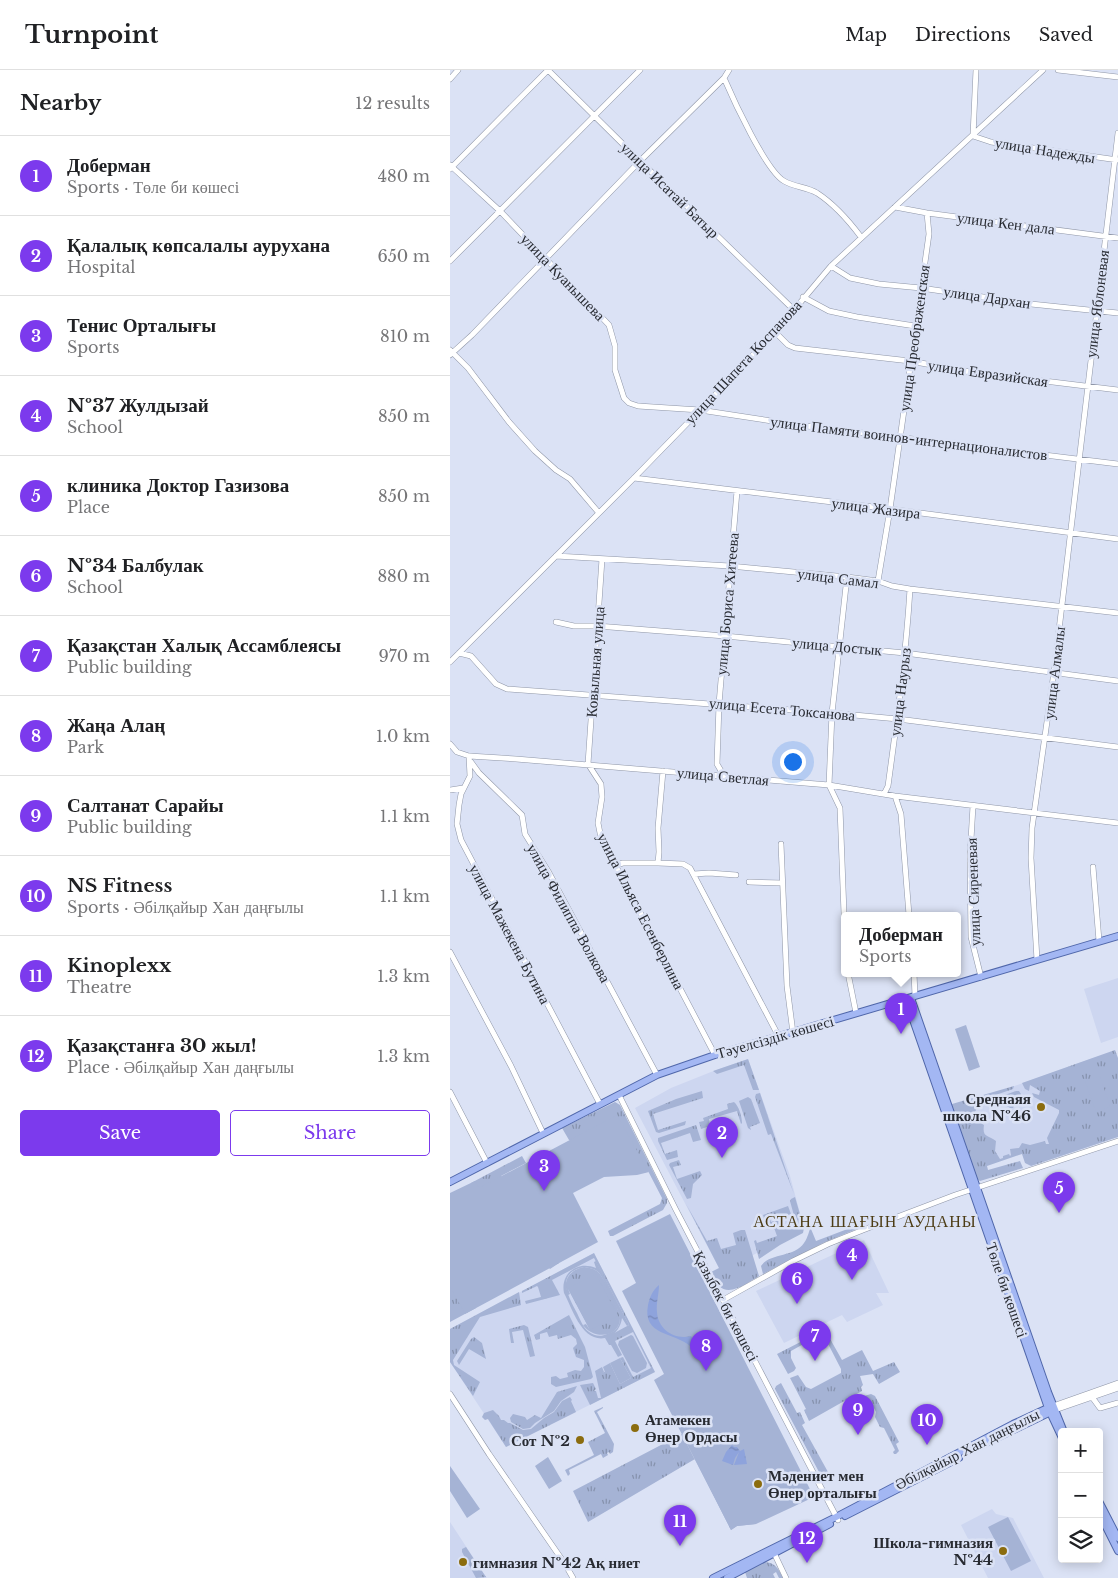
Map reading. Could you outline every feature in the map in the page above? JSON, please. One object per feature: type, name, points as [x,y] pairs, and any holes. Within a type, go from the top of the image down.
[{"type":"main road","name":"Тәуелсіздік көшесі","points":[[450,1182],[657,1075],[715,1055],[1118,936]]},
{"type":"main road","name":"Төле би көшесі","points":[[910,998],[911,1014],[975,1188],[1059,1428]]},
{"type":"main road","name":"Төле би көшесі","points":[[1052,1409],[1062,1428]]},
{"type":"main road","name":"Әбілқайыр Хан даңғылы","points":[[712,1578],[837,1519],[1013,1424],[1052,1409]]},
{"type":"main road","points":[[1103,1509],[1118,1538]]},
{"type":"main road","points":[[1102,1518],[1118,1551]]},
{"type":"main road","name":"Әбілқайыр Хан даңғылы","points":[[726,1578],[772,1551]]},
{"type":"street","points":[[450,79],[458,70]]},
{"type":"street","points":[[451,167],[548,70]]},
{"type":"street","name":"улица Исатай Батыр","points":[[548,70],[794,310]]},
{"type":"street","points":[[450,261],[640,70]]},
{"type":"street","points":[[599,513],[570,479],[556,470],[535,451],[509,422],[468,368],[451,353],[472,335],[640,161],[724,78],[729,70]]},
{"type":"street","points":[[973,136],[976,70]]},
{"type":"street","name":"улица Шапета Коспанова","points":[[450,662],[741,368],[775,332],[831,266],[861,236],[973,136],[1043,70]]},
{"type":"street","points":[[1058,70],[1118,77]]},
{"type":"street","points":[[724,78],[749,129],[774,170],[784,181],[817,193],[848,220],[861,236]]},
{"type":"street","name":"улица Яблоневая","points":[[1087,387],[1118,133]]},
{"type":"street","name":"улица Надежды","points":[[973,136],[991,142],[1116,160]]},
{"type":"street","name":"улица Куанышева","points":[[451,167],[500,211],[610,325],[615,346],[615,370],[624,398],[629,403],[638,406],[700,410]]},
{"type":"street","name":"улица Кен дала","points":[[895,207],[927,213],[1118,238]]},
{"type":"street","name":"улица Преображенская","points":[[878,581],[929,234],[927,213]]},
{"type":"street","name":"улица Дархан","points":[[831,266],[850,278],[879,284],[921,288],[1031,304],[1118,313]]},
{"type":"street","points":[[803,297],[829,311],[915,326]]},
{"type":"street","name":"улица Евразийская","points":[[775,332],[788,345],[795,348],[910,361],[970,372],[1118,390]]},
{"type":"street","name":"улица Алмалы","points":[[1037,960],[1031,858],[1034,812],[1072,533],[1087,387]]},
{"type":"street","name":"улица Памяти воинов-интернационалистов","points":[[700,410],[798,425],[1118,464]]},
{"type":"street","name":"улица Жазира","points":[[634,478],[1118,539]]},
{"type":"street","name":"улица Бориса Хитеева","points":[[724,776],[717,764],[719,704],[737,491]]},
{"type":"street","name":"улица Самал","points":[[556,556],[730,566],[846,577],[878,581],[910,589],[1118,613]]},
{"type":"street","name":"Ковыльная улица","points":[[588,764],[602,559]]},
{"type":"street","points":[[844,912],[840,808],[829,785],[832,712],[846,577]]},
{"type":"street","name":"улица Наурыз","points":[[884,794],[888,786],[898,719],[910,589]]},
{"type":"street","name":"улица Достык","points":[[556,622],[574,626],[598,626],[905,652],[1118,681]]},
{"type":"street","name":"улица Есета Токсанова","points":[[459,653],[472,656],[496,684],[506,689],[832,712],[1118,747]]},
{"type":"street","name":"улица Светлая","points":[[450,744],[457,752],[470,759],[588,764],[829,785],[895,796],[1118,823]]},
{"type":"street","name":"улица Мажекена Бутина","points":[[470,759],[470,776],[463,788],[459,805],[457,824],[461,840],[600,1104]]},
{"type":"street","name":"улица Филиппа Волкова","points":[[470,759],[479,773],[522,815],[525,834],[548,871],[657,1075]]},
{"type":"street","name":"улица Ильяса Есенберлина","points":[[588,764],[601,784],[602,797],[598,823],[601,838],[715,1055]]},
{"type":"street","points":[[658,863],[658,828],[663,771]]},
{"type":"street","points":[[450,790],[463,788]]},
{"type":"street","points":[[895,796],[901,814],[910,912]]},
{"type":"street","name":"улица Сиреневая","points":[[973,806],[970,856],[972,936],[981,977]]},
{"type":"street","points":[[781,844],[787,986],[793,1033]]},
{"type":"street","points":[[616,865],[623,863],[683,864],[690,868],[779,1037]]},
{"type":"street","points":[[1093,867],[1099,941]]},
{"type":"street","points":[[694,874],[736,875]]},
{"type":"street","points":[[750,882],[782,883]]},
{"type":"street","points":[[450,952],[543,1133]]},
{"type":"street","points":[[849,977],[856,1013]]},
{"type":"street","points":[[910,998],[913,977]]},
{"type":"street","points":[[450,1092],[487,1162]]},
{"type":"street","name":"Қазыбек би көшесі","points":[[618,1095],[837,1519]]},
{"type":"street","points":[[723,1300],[828,1244],[975,1188],[1118,1141]]},
{"type":"street","name":"Әбілқайыр Хан даңғылы","points":[[1052,1409],[1118,1383]]},
{"type":"street","name":"Әбілқайыр Хан даңғылы","points":[[1052,1409],[1118,1388]]},
{"type":"street","points":[[450,1394],[573,1578]]},
{"type":"street","points":[[1092,1397],[1100,1408],[1118,1403]]},
{"type":"street","points":[[772,1551],[786,1578]]},
{"type":"shaded area","points":[[1118,978],[1118,1037],[1101,1043],[1084,989]]},
{"type":"shaded area","name":"Среднаяя школа №46","points":[[1099,1056],[1118,1124],[985,1164],[964,1104]]},
{"type":"shaded area","points":[[748,1059],[790,1176],[804,1228],[721,1272],[635,1108],[671,1088]]},
{"type":"shaded area","points":[[864,1240],[889,1293],[876,1293],[883,1305],[847,1322],[842,1315],[784,1343],[756,1291]]},
{"type":"shaded area","points":[[594,1253],[655,1372],[506,1447],[450,1362],[450,1329]]},
{"type":"shaded area","name":"Школа-гимназия №44","points":[[992,1509],[996,1514],[1013,1518],[1044,1578],[988,1578],[961,1525]]},
{"type":"shaded area","name":"гимназия №42 Ақ ниет","points":[[450,1522],[486,1577],[487,1578],[450,1578]]},
{"type":"green space","points":[[966,1025],[980,1067],[969,1071],[955,1029]]},
{"type":"green space","name":"Среднаяя школа №46","points":[[1115,1050],[1118,1058],[1118,1137],[1031,1166],[1025,1163],[1022,1154],[987,1166],[988,1170],[1020,1161],[1023,1168],[980,1181],[977,1179],[952,1104],[1014,1086],[1013,1089],[981,1100],[972,1118],[984,1125],[986,1136],[996,1141],[995,1151],[1000,1159],[1009,1154],[1010,1156],[1010,1149],[1019,1148],[1022,1143],[1030,1145],[1045,1141],[1046,1144],[1049,1144],[1047,1138],[1059,1110],[1034,1097],[1032,1093],[1039,1095],[1040,1091],[1030,1085],[1029,1091],[1025,1089],[1022,1083]]},
{"type":"green space","points":[[748,1059],[759,1090],[753,1090],[744,1065],[717,1074],[713,1071]]},
{"type":"green space","points":[[1100,1076],[1110,1107],[1096,1112],[1085,1081]]},
{"type":"green space","points":[[702,1091],[703,1098],[653,1114],[658,1130],[686,1121],[685,1125],[659,1133],[656,1132],[648,1111],[676,1099]]},
{"type":"green space","points":[[1019,1091],[1021,1094],[1013,1108],[997,1101],[999,1097]]},
{"type":"green space","points":[[760,1093],[794,1194],[771,1134],[768,1135],[755,1097],[756,1094]]},
{"type":"green space","points":[[748,1097],[751,1099],[760,1123],[750,1127],[751,1130],[748,1128],[739,1101]]},
{"type":"green space","points":[[615,1102],[620,1105],[667,1199],[667,1203],[663,1210],[610,1236],[608,1231],[660,1204],[662,1198],[648,1171],[569,1140],[562,1128]]},
{"type":"green space","points":[[734,1102],[740,1112],[741,1124],[737,1111],[709,1119],[710,1126],[701,1129],[699,1122],[704,1121],[703,1118],[728,1109],[727,1104]]},
{"type":"green space","points":[[617,1115],[649,1172],[637,1175],[604,1177],[573,1193],[598,1242],[465,1314],[450,1286],[450,1193],[475,1181],[479,1188]]},
{"type":"green space","points":[[696,1125],[701,1140],[693,1142],[690,1133],[661,1143],[665,1154],[677,1150],[678,1157],[667,1160],[658,1138]]},
{"type":"green space","points":[[522,1156],[526,1163],[501,1176],[559,1263],[550,1269],[475,1191],[471,1183]]},
{"type":"green space","points":[[679,1160],[681,1165],[673,1167],[677,1179],[700,1171],[702,1175],[693,1184],[691,1198],[687,1199],[669,1165]]},
{"type":"green space","points":[[795,1197],[804,1228],[803,1233],[759,1259],[754,1241],[756,1240],[757,1243],[777,1236],[773,1225],[767,1227],[765,1221],[770,1219],[771,1222],[777,1220],[775,1215],[764,1218],[763,1215],[788,1206],[791,1214],[782,1218],[785,1226],[796,1223],[790,1201]]},
{"type":"green space","points":[[686,1204],[707,1241],[717,1238],[721,1249],[736,1245],[733,1233],[745,1230],[759,1276],[745,1285],[734,1289],[723,1289],[718,1285],[711,1272],[719,1268]]},
{"type":"green space","points":[[670,1214],[814,1497],[756,1524],[737,1526],[731,1530],[654,1380],[664,1374],[622,1291],[636,1283],[616,1241]]},
{"type":"green space","points":[[812,1224],[813,1227],[811,1229],[816,1241],[858,1225],[859,1228],[823,1243],[763,1274],[761,1266],[765,1262],[800,1248]]},
{"type":"green space","points":[[594,1253],[655,1372],[590,1405],[580,1385],[593,1383],[596,1389],[594,1391],[596,1391],[598,1398],[601,1398],[595,1371],[602,1367],[604,1372],[601,1374],[605,1372],[603,1367],[610,1363],[620,1384],[631,1378],[620,1358],[623,1357],[633,1377],[651,1368],[633,1332],[615,1341],[622,1355],[618,1357],[605,1338],[629,1325],[594,1258],[552,1280],[560,1295],[526,1304],[525,1301],[541,1297],[538,1287],[522,1293],[522,1291]]},
{"type":"green space","points":[[450,1257],[476,1308],[450,1322]]},
{"type":"green space","points":[[596,1261],[629,1325],[627,1326],[622,1318],[616,1332],[609,1337],[600,1338],[586,1332],[575,1317],[564,1293],[563,1286],[567,1275],[571,1270],[582,1266],[596,1268],[594,1262]],"holes":[[[584,1267],[598,1272],[618,1310],[620,1321],[618,1326],[614,1331],[605,1335],[593,1334],[585,1328],[568,1293],[566,1286],[569,1274]]]},
{"type":"green space","points":[[584,1267],[598,1272],[615,1301],[620,1318],[616,1330],[611,1333],[599,1335],[587,1330],[583,1325],[586,1324],[590,1330],[568,1289],[570,1294],[568,1295],[566,1281],[568,1277],[574,1271]]},
{"type":"green space","points":[[596,1274],[618,1316],[590,1330],[568,1288]]},
{"type":"green space","points":[[519,1292],[521,1305],[480,1317],[453,1360],[454,1365],[480,1382],[473,1396],[450,1362],[450,1329]]},
{"type":"green space","points":[[569,1315],[585,1347],[593,1377],[556,1387],[551,1384],[551,1377],[556,1376],[560,1379],[568,1377],[567,1373],[575,1370],[581,1371],[584,1367],[584,1360],[576,1357],[573,1348],[577,1344],[576,1339],[571,1335],[558,1339],[557,1335],[549,1337],[547,1332],[540,1334],[540,1339],[536,1340],[534,1335]]},
{"type":"green space","points":[[524,1325],[528,1327],[535,1356],[530,1357],[523,1330],[512,1332],[514,1343],[511,1343],[509,1329]]},
{"type":"green space","points":[[816,1334],[816,1337],[791,1351],[791,1358],[796,1368],[788,1374],[777,1354]]},
{"type":"green space","points":[[823,1334],[829,1337],[842,1360],[862,1350],[873,1371],[894,1362],[900,1372],[879,1384],[873,1374],[860,1376],[863,1385],[861,1387],[862,1391],[809,1421],[804,1410],[806,1409],[790,1378],[798,1375],[806,1387],[811,1389],[841,1373],[841,1369]]},
{"type":"green space","points":[[631,1335],[647,1363],[646,1368],[637,1373],[632,1371],[618,1345],[619,1341]]},
{"type":"green space","points":[[474,1337],[482,1343],[486,1359],[469,1349],[459,1365],[457,1361]]},
{"type":"green space","points":[[620,1358],[631,1378],[620,1384],[610,1363]]},
{"type":"green space","points":[[781,1383],[797,1413],[800,1412],[805,1423],[802,1425],[828,1472],[823,1474],[819,1472],[775,1389]]},
{"type":"green space","points":[[577,1386],[574,1392],[561,1401],[554,1411],[530,1428],[523,1429],[511,1422],[510,1418],[513,1414],[525,1417],[527,1420],[535,1415],[541,1418],[557,1392]]},
{"type":"green space","points":[[871,1394],[875,1396],[899,1442],[896,1444],[899,1451],[896,1454],[893,1452],[895,1450],[884,1428],[880,1427],[875,1417],[876,1412],[871,1402],[864,1396]]},
{"type":"green space","points":[[570,1397],[576,1412],[506,1447],[488,1419],[485,1420],[482,1417],[484,1413],[493,1410],[501,1420],[523,1430],[531,1429],[554,1412],[562,1401]]},
{"type":"green space","points":[[603,1407],[597,1412],[614,1444],[613,1452],[607,1453],[608,1455],[603,1458],[601,1454],[569,1470],[570,1474],[568,1476],[565,1470],[594,1455],[588,1442],[605,1433],[594,1411]]},
{"type":"green space","points":[[682,1434],[695,1459],[588,1522],[573,1491]]},
{"type":"green space","points":[[548,1457],[562,1481],[549,1489],[535,1466]]},
{"type":"green space","points":[[695,1459],[756,1524],[737,1526],[731,1530]]},
{"type":"green space","points":[[450,1466],[480,1509],[467,1518],[450,1491]]},
{"type":"green space","points":[[1008,1517],[1031,1561],[1011,1571],[988,1527]]},
{"type":"green space","points":[[466,1547],[486,1577],[476,1578],[462,1552],[462,1549]]},
{"type":"green space","points":[[763,1562],[776,1566],[783,1578],[779,1578],[776,1572],[773,1574],[775,1578],[747,1578],[745,1572]]},
{"type":"water","points":[[659,1285],[657,1309],[660,1324],[673,1335],[691,1336],[695,1343],[690,1346],[654,1328],[650,1323],[647,1315],[648,1305],[652,1294]]},
{"type":"water","points":[[732,1445],[740,1451],[744,1449],[747,1464],[734,1465],[739,1452],[733,1465],[722,1461]]},
{"type":"place","name":"Доберман","points":[[901,1034]]},
{"type":"place","name":"Среднаяя школа №46","points":[[1041,1107]]},
{"type":"place","name":"Қалалық көпсалалы аурухана","points":[[722,1158]]},
{"type":"place","name":"Тенис Орталығы","points":[[544,1191]]},
{"type":"place","name":"клиника Доктор Газизова","points":[[1059,1213]]},
{"type":"place","name":"№37 Жулдызай","points":[[852,1280]]},
{"type":"place","name":"№34 Балбулак","points":[[797,1304]]},
{"type":"place","name":"Қазақстан Халық Ассамблеясы","points":[[815,1361]]},
{"type":"place","name":"Жаңа Алаң","points":[[706,1371]]},
{"type":"place","name":"Атамекен Өнер Ордасы","points":[[635,1428]]},
{"type":"place","name":"Салтанат Сарайы","points":[[858,1435]]},
{"type":"place","name":"Сот №2","points":[[580,1440]]},
{"type":"place","name":"NS Fitness","points":[[927,1445]]},
{"type":"place","name":"Мәдениет мен Өнер орталығы","points":[[758,1484]]},
{"type":"place","name":"Kinoplexx","points":[[680,1546]]},
{"type":"place","name":"Школа-гимназия №44","points":[[1003,1551]]},
{"type":"place","name":"гимназия №42 Ақ ниет","points":[[463,1562]]},
{"type":"place","name":"Қазақстанға 30 жыл!","points":[[807,1563]]},
{"type":"district","name":"АСТАНА ШАҒЫН АУДАНЫ","points":[[865,1221]]}]
